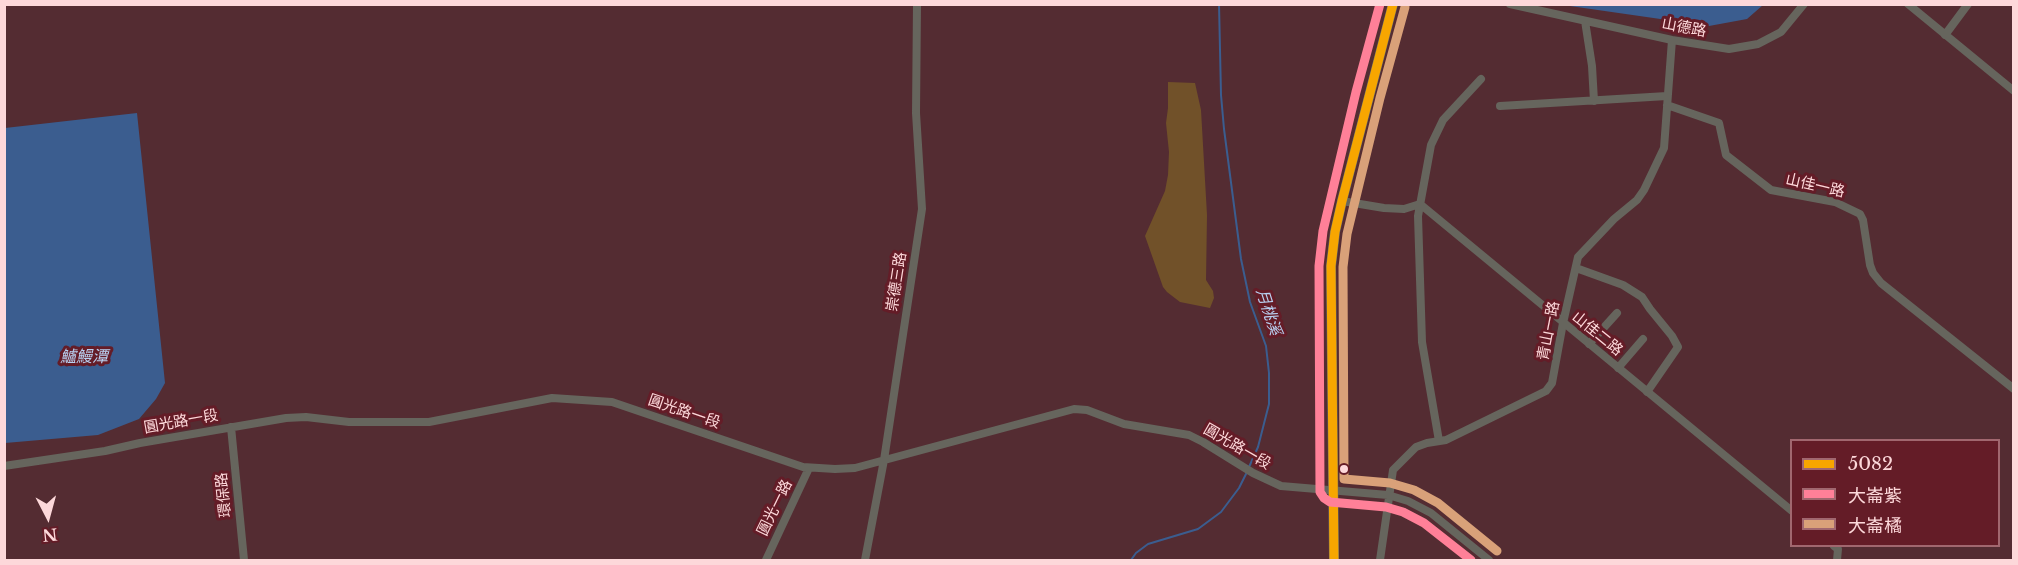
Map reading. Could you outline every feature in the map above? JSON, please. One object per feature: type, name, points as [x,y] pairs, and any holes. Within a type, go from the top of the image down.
[{"type":"street","name":"崇德三路","points":[[865,561],[884,460],[922,209],[916,113],[917,4]]},
{"type":"street","points":[[1334,561],[1331,266],[1342,201],[1393,4]]},
{"type":"street","name":"山德路","points":[[1510,4],[1672,40],[1729,49],[1758,44],[1781,32],[1804,4]]},
{"type":"street","points":[[1908,4],[2013,91]]},
{"type":"street","points":[[1945,35],[1968,4]]},
{"type":"street","points":[[1584,21],[1592,66],[1594,101]]},
{"type":"street","name":"青山一路","points":[[1380,561],[1393,470],[1416,447],[1446,440],[1546,391],[1552,383],[1578,257],[1590,242],[1637,200],[1664,148],[1672,40]]},
{"type":"street","points":[[1439,441],[1422,342],[1417,228],[1431,145],[1443,120],[1481,79]]},
{"type":"street","name":"山佳一路","points":[[1500,106],[1667,100],[1719,123],[1726,155],[1772,190],[1835,202],[1860,214],[1870,265],[1881,283],[2013,389]]},
{"type":"street","points":[[1342,201],[1404,209],[1420,204]]},
{"type":"street","name":"山佳二路","points":[[1420,204],[1790,510]]},
{"type":"street","points":[[1576,268],[1623,285],[1642,297],[1672,336],[1678,347],[1647,392]]},
{"type":"street","points":[[1589,344],[1617,313]]},
{"type":"street","points":[[1618,368],[1643,339]]},
{"type":"street","name":"圓光路一段","points":[[4,466],[105,451],[286,418],[306,417],[349,422],[429,422],[552,398],[612,402],[809,468],[855,468],[1074,408],[1087,410],[1124,424],[1190,435],[1253,473],[1281,486],[1388,495],[1408,501],[1431,513],[1489,561]]},
{"type":"street","name":"環保路","points":[[231,427],[244,561]]},
{"type":"street","name":"圓光一路","points":[[766,561],[809,468]]},
{"type":"street","points":[[1835,547],[1838,549],[1837,561]]},
{"type":"shaded area","points":[[1168,82],[1195,83],[1201,110],[1207,215],[1206,280],[1213,291],[1214,298],[1210,308],[1180,302],[1167,292],[1163,287],[1145,236],[1165,191],[1168,175],[1169,152],[1166,123]]},
{"type":"water","points":[[1563,5],[1763,5],[1747,19],[1709,26]]},
{"type":"water","name":"鱸鰻潭","points":[[137,113],[165,383],[156,399],[139,419],[98,435],[5,443],[5,128]]},
{"type":"waterway","name":"月桃溪","points":[[1219,4],[1221,95],[1241,259],[1250,302],[1266,346],[1269,373],[1269,404],[1258,447],[1249,467]]},
{"type":"waterway","name":"月桃溪","points":[[1131,560],[1148,544],[1198,529],[1221,512],[1239,488],[1247,472]]},
{"type":"transit line","name":"大崙紫","points":[[1380,4],[1356,92],[1323,231],[1319,266],[1320,492],[1330,502],[1386,507],[1403,512],[1424,523],[1471,560]]},
{"type":"transit line","name":"5082","points":[[1334,560],[1331,266],[1342,201],[1393,4]]},
{"type":"transit line","name":"大崙橘","points":[[1405,7],[1347,234],[1343,267],[1344,479],[1390,483],[1414,490],[1438,503],[1497,551]]}]
